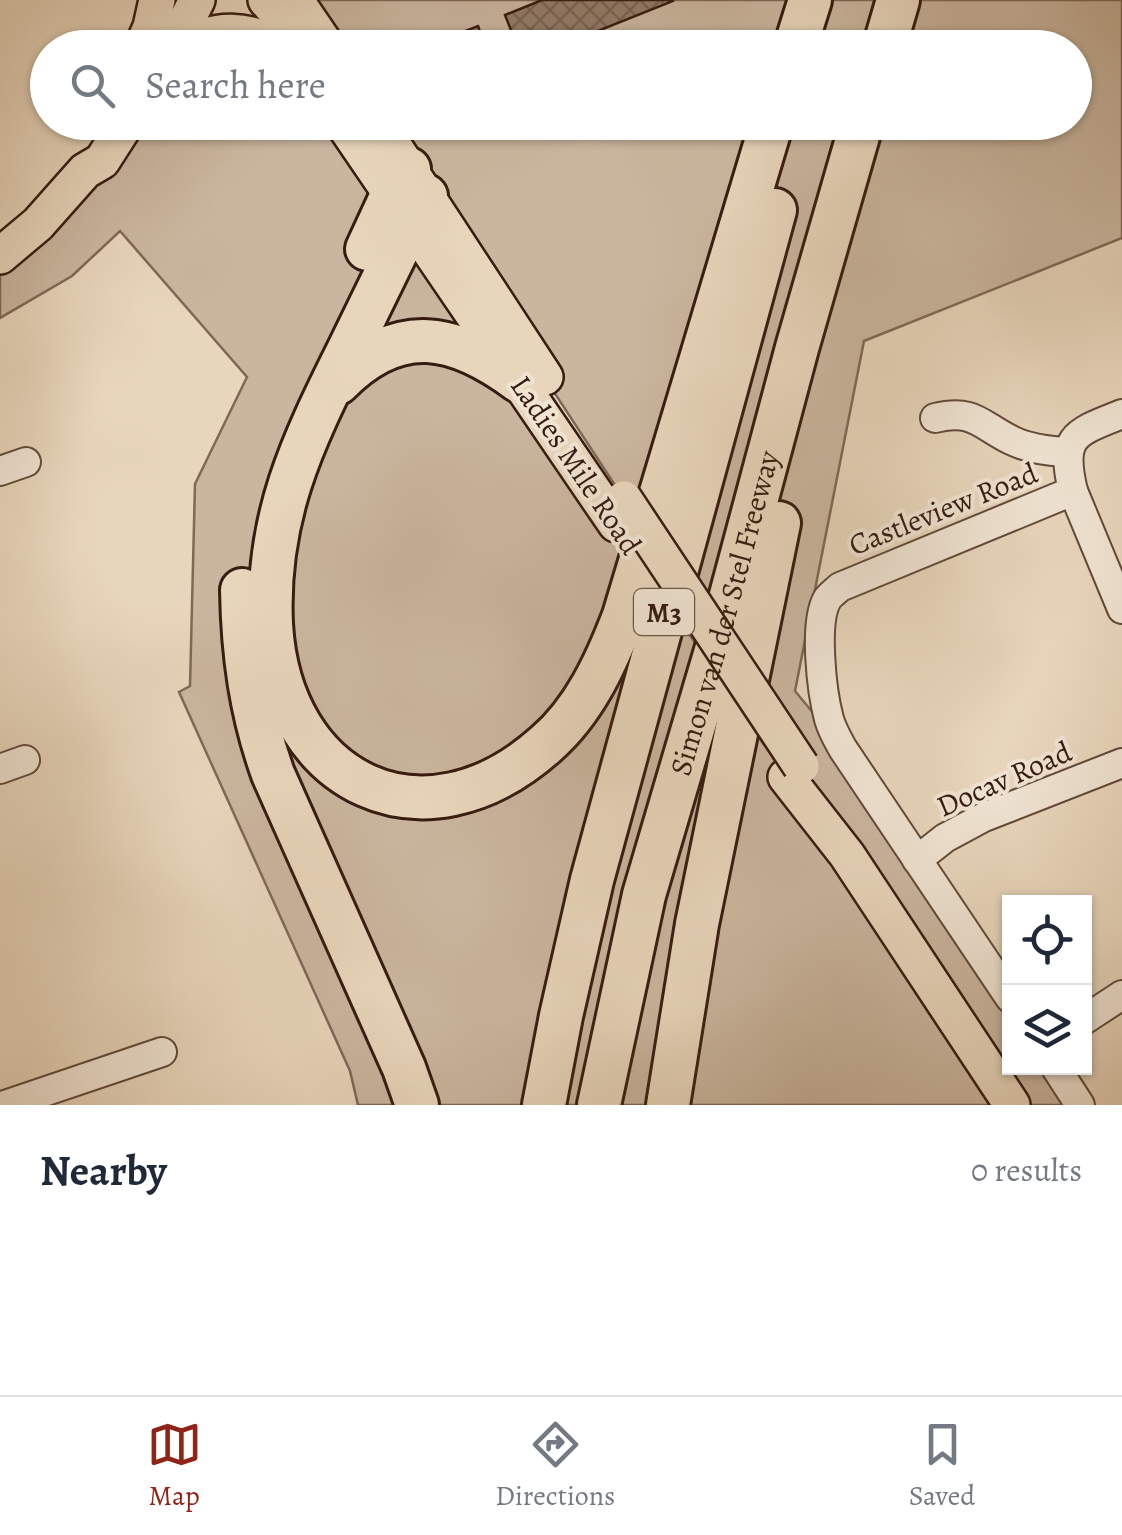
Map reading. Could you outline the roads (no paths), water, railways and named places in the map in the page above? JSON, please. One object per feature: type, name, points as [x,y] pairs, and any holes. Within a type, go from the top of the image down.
[{"type":"highway","points":[[801,30],[810,0]]},
{"type":"highway","points":[[824,30],[832,0]]},
{"type":"highway","points":[[889,30],[898,0]]},
{"type":"highway","points":[[410,195],[295,463],[276,536],[271,625],[276,664],[288,701],[303,732],[325,759],[352,779],[384,794],[418,799],[456,796],[525,762],[549,742],[592,687],[624,616],[767,140]]},
{"type":"highway","name":"Simon van der Stel Freeway","points":[[544,1105],[592,880],[795,140]]},
{"type":"highway","name":"Simon van der Stel Freeway","points":[[598,1105],[644,895],[857,140]]},
{"type":"highway","points":[[668,1105],[701,904],[858,140]]},
{"type":"highway","points":[[410,195],[291,402],[263,468],[246,544],[242,626],[254,712],[273,774],[417,1105]]},
{"type":"highway","points":[[325,396],[370,356],[417,340],[436,341],[472,352],[519,381]]},
{"type":"main road","points":[[150,30],[157,0]]},
{"type":"main road","points":[[180,30],[197,0]]},
{"type":"main road","points":[[266,0],[289,30]]},
{"type":"main road","points":[[296,0],[316,30]]},
{"type":"main road","points":[[85,171],[87,151],[93,140]]},
{"type":"main road","points":[[0,256],[38,224],[85,171],[102,161],[116,140]]},
{"type":"main road","name":"Ladies Mile Road","points":[[359,140],[410,195],[1012,1105]]},
{"type":"main road","name":"Ladies Mile Road","points":[[386,140],[410,195],[519,381],[620,512]]},
{"type":"street","name":"Castleview Road","points":[[917,860],[843,750],[829,718],[820,638],[828,598],[840,587],[1073,491],[1068,452],[1074,438],[1086,428],[1122,414]]},
{"type":"street","points":[[935,418],[968,416],[1029,447],[1068,452]]},
{"type":"street","points":[[1073,491],[1122,609]]},
{"type":"street","name":"Docav Road","points":[[917,860],[984,817],[1122,764]]},
{"type":"street","points":[[917,860],[1002,986]]},
{"type":"street","points":[[1092,1015],[1122,995]]},
{"type":"street","points":[[5,1105],[162,1052]]},
{"type":"street","points":[[1061,1075],[1080,1105]]}]
